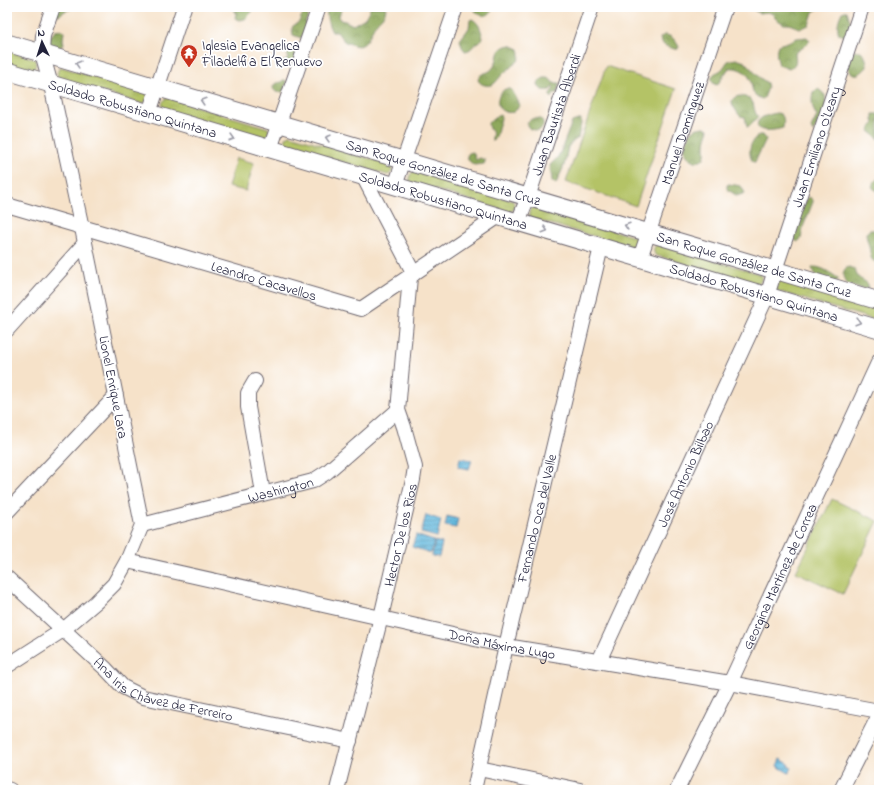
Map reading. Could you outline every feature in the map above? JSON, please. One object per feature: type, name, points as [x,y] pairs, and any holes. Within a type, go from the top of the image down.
[{"type":"street","points":[[42,53],[43,36],[53,7]]},
{"type":"street","points":[[149,113],[184,7]]},
{"type":"street","points":[[270,149],[319,7]]},
{"type":"street","points":[[395,186],[456,7]]},
{"type":"street","name":"Juan Bautista Alberdi","points":[[518,222],[528,197],[592,7]]},
{"type":"street","name":"Manuel Dominguez","points":[[640,258],[724,7]]},
{"type":"street","name":"Juan Emiliano O'Leary","points":[[769,291],[862,7]]},
{"type":"street","name":"San Roque González de Santa Cruz","points":[[7,43],[879,301]]},
{"type":"street","name":"Lionel Enrique Lara","points":[[42,53],[51,85],[82,228],[142,524]]},
{"type":"street","name":"Soldado Robustiano Quintana","points":[[7,71],[640,258],[769,291],[879,329]]},
{"type":"street","points":[[363,176],[412,275]]},
{"type":"street","name":"Leandro Cacavellos","points":[[7,205],[361,309],[499,216]]},
{"type":"street","points":[[7,330],[85,243]]},
{"type":"street","name":"Fernando Oca del Valle","points":[[474,790],[506,646],[602,247]]},
{"type":"street","name":"Hector De los Rios","points":[[337,790],[414,480],[415,467],[398,410],[412,275]]},
{"type":"street","name":"José Antonio Bilbao","points":[[599,661],[769,291]]},
{"type":"street","name":"Georgina Martínez de Correa","points":[[677,790],[730,683],[879,361]]},
{"type":"street","points":[[255,381],[248,393],[248,407],[263,493]]},
{"type":"street","points":[[7,512],[116,396]]},
{"type":"street","name":"Washington","points":[[142,524],[312,481],[327,472],[398,410]]},
{"type":"street","points":[[7,666],[63,630],[96,602],[114,584],[127,561],[142,524]]},
{"type":"street","name":"Doña Máxima Lugo","points":[[127,561],[506,646],[730,683],[879,711]]},
{"type":"street","name":"Ana Iris Chávez de Ferreiro","points":[[7,578],[106,668],[124,687],[143,697],[350,741]]},
{"type":"street","points":[[841,790],[879,715]]},
{"type":"street","points":[[479,769],[580,790]]},
{"type":"green space","points":[[56,7],[76,7],[63,12],[59,16],[57,14]]},
{"type":"green space","points":[[233,7],[249,7],[253,11],[245,19],[240,20],[235,18],[236,13]]},
{"type":"green space","points":[[328,7],[342,7],[339,16],[340,20],[353,25],[365,18],[371,7],[386,7],[386,10],[364,44],[361,46],[356,46],[345,42],[337,32],[332,32],[327,20]]},
{"type":"green space","points":[[475,7],[494,7],[488,15],[480,15],[475,11]]},
{"type":"green space","points":[[748,7],[821,7],[813,12],[809,25],[799,28],[789,24],[784,24],[775,18],[773,14],[768,12],[759,13]]},
{"type":"green space","points":[[847,11],[850,21],[852,21],[847,37],[839,34],[838,28],[841,14]]},
{"type":"green space","points":[[306,13],[308,14],[305,23],[307,23],[306,32],[301,38],[293,35],[293,26],[299,22],[302,15]]},
{"type":"green space","points":[[472,19],[481,30],[483,38],[470,50],[465,51],[460,40],[469,28],[470,20]]},
{"type":"green space","points":[[62,30],[64,32],[64,44],[56,51],[48,49],[46,37],[51,36],[55,31]]},
{"type":"green space","points":[[664,35],[671,37],[675,41],[679,47],[677,50],[662,43],[660,38]]},
{"type":"green space","points":[[807,37],[810,40],[805,46],[795,53],[796,61],[793,66],[789,69],[779,65],[776,53],[778,45],[797,38]]},
{"type":"green space","points":[[510,45],[519,49],[520,56],[518,61],[503,73],[495,83],[491,85],[481,84],[478,80],[480,75],[492,69],[495,65],[499,51],[505,46]]},
{"type":"green space","points":[[293,49],[298,49],[295,61],[293,60],[287,65],[283,64],[283,62],[288,59],[289,52]]},
{"type":"green space","points":[[7,50],[35,59],[36,65],[34,69],[7,65]]},
{"type":"green space","points":[[861,51],[866,58],[867,67],[859,74],[852,73],[847,66],[851,53]]},
{"type":"green space","points":[[736,59],[745,62],[767,83],[768,88],[764,98],[762,99],[755,95],[748,75],[738,69],[729,68],[717,85],[711,80],[714,74],[722,69],[728,61]]},
{"type":"green space","points":[[606,66],[676,89],[636,206],[566,182]]},
{"type":"green space","points":[[61,67],[147,93],[147,99],[143,104],[59,79],[57,72]]},
{"type":"green space","points":[[544,78],[551,80],[553,83],[560,83],[557,93],[554,93],[552,98],[550,94],[554,88],[553,86],[550,90],[542,90],[538,84],[539,81]]},
{"type":"green space","points":[[283,80],[287,82],[283,92],[276,92],[273,88],[274,85],[282,82]]},
{"type":"green space","points":[[505,89],[512,90],[520,105],[514,112],[508,113],[500,109],[498,105],[499,97]]},
{"type":"green space","points":[[818,89],[825,95],[826,110],[813,132],[811,128],[817,116],[813,108],[812,95],[813,92]]},
{"type":"green space","points":[[735,97],[746,97],[752,101],[758,117],[749,127],[747,127],[745,117],[740,116],[732,104]]},
{"type":"green space","points":[[168,98],[268,128],[268,136],[264,139],[164,110],[164,100]]},
{"type":"green space","points":[[776,113],[781,114],[782,116],[784,121],[783,128],[763,130],[759,128],[757,124],[761,118]]},
{"type":"green space","points":[[873,114],[879,114],[879,139],[869,131],[874,124]]},
{"type":"green space","points":[[500,115],[501,118],[497,134],[492,141],[492,131],[489,129],[488,123]]},
{"type":"green space","points":[[534,118],[541,119],[543,122],[543,127],[538,131],[530,129],[527,125],[529,121]]},
{"type":"green space","points":[[581,119],[578,138],[568,147],[564,166],[556,184],[552,181],[550,165],[560,153],[572,122]]},
{"type":"green space","points":[[703,127],[709,130],[705,141],[705,155],[702,160],[696,161],[691,159],[686,154],[685,146],[690,134],[696,129]]},
{"type":"green space","points":[[290,135],[391,165],[392,171],[388,175],[287,146],[286,139]]},
{"type":"green space","points":[[759,135],[763,135],[766,139],[755,162],[753,162],[750,155],[750,147],[753,140]]},
{"type":"green space","points":[[473,152],[476,160],[480,158],[485,160],[484,164],[474,165],[468,160],[467,155]]},
{"type":"green space","points":[[236,158],[254,163],[246,191],[228,187]]},
{"type":"green space","points":[[414,171],[513,201],[514,209],[510,212],[410,182],[410,176]]},
{"type":"green space","points":[[879,178],[878,191],[872,187],[874,182]]},
{"type":"green space","points":[[727,185],[741,186],[745,193],[737,196],[727,189]]},
{"type":"green space","points":[[809,197],[813,200],[813,202],[803,227],[801,239],[797,242],[793,237],[799,215],[807,198]]},
{"type":"green space","points":[[534,207],[638,238],[639,240],[635,248],[530,218],[529,212],[531,208]]},
{"type":"green space","points":[[870,230],[879,231],[879,263],[874,261],[871,257],[866,237],[866,233]]},
{"type":"green space","points":[[658,244],[760,274],[761,281],[756,285],[655,255],[654,249]]},
{"type":"green space","points":[[849,267],[855,271],[859,278],[868,284],[868,289],[849,285],[845,281],[843,273],[846,268]]},
{"type":"green space","points":[[812,268],[824,269],[839,279],[832,284],[815,274]]},
{"type":"green space","points":[[781,280],[879,309],[879,321],[777,291],[779,281]]},
{"type":"green space","points":[[832,499],[878,521],[843,594],[796,572]]},
{"type":"water","points":[[460,458],[472,460],[469,469],[458,467]]},
{"type":"water","points":[[426,515],[441,520],[437,537],[421,533]]},
{"type":"water","points":[[447,516],[458,519],[456,528],[445,526]]},
{"type":"water","points":[[416,535],[434,541],[431,553],[412,547]]},
{"type":"water","points":[[435,541],[442,543],[439,557],[432,556]]},
{"type":"water","points":[[780,759],[789,764],[788,766],[792,768],[789,773],[777,766]]},
{"type":"place","name":"Iglesia Evangelica Filadelfia El Renuevo","points":[[189,68]]}]
